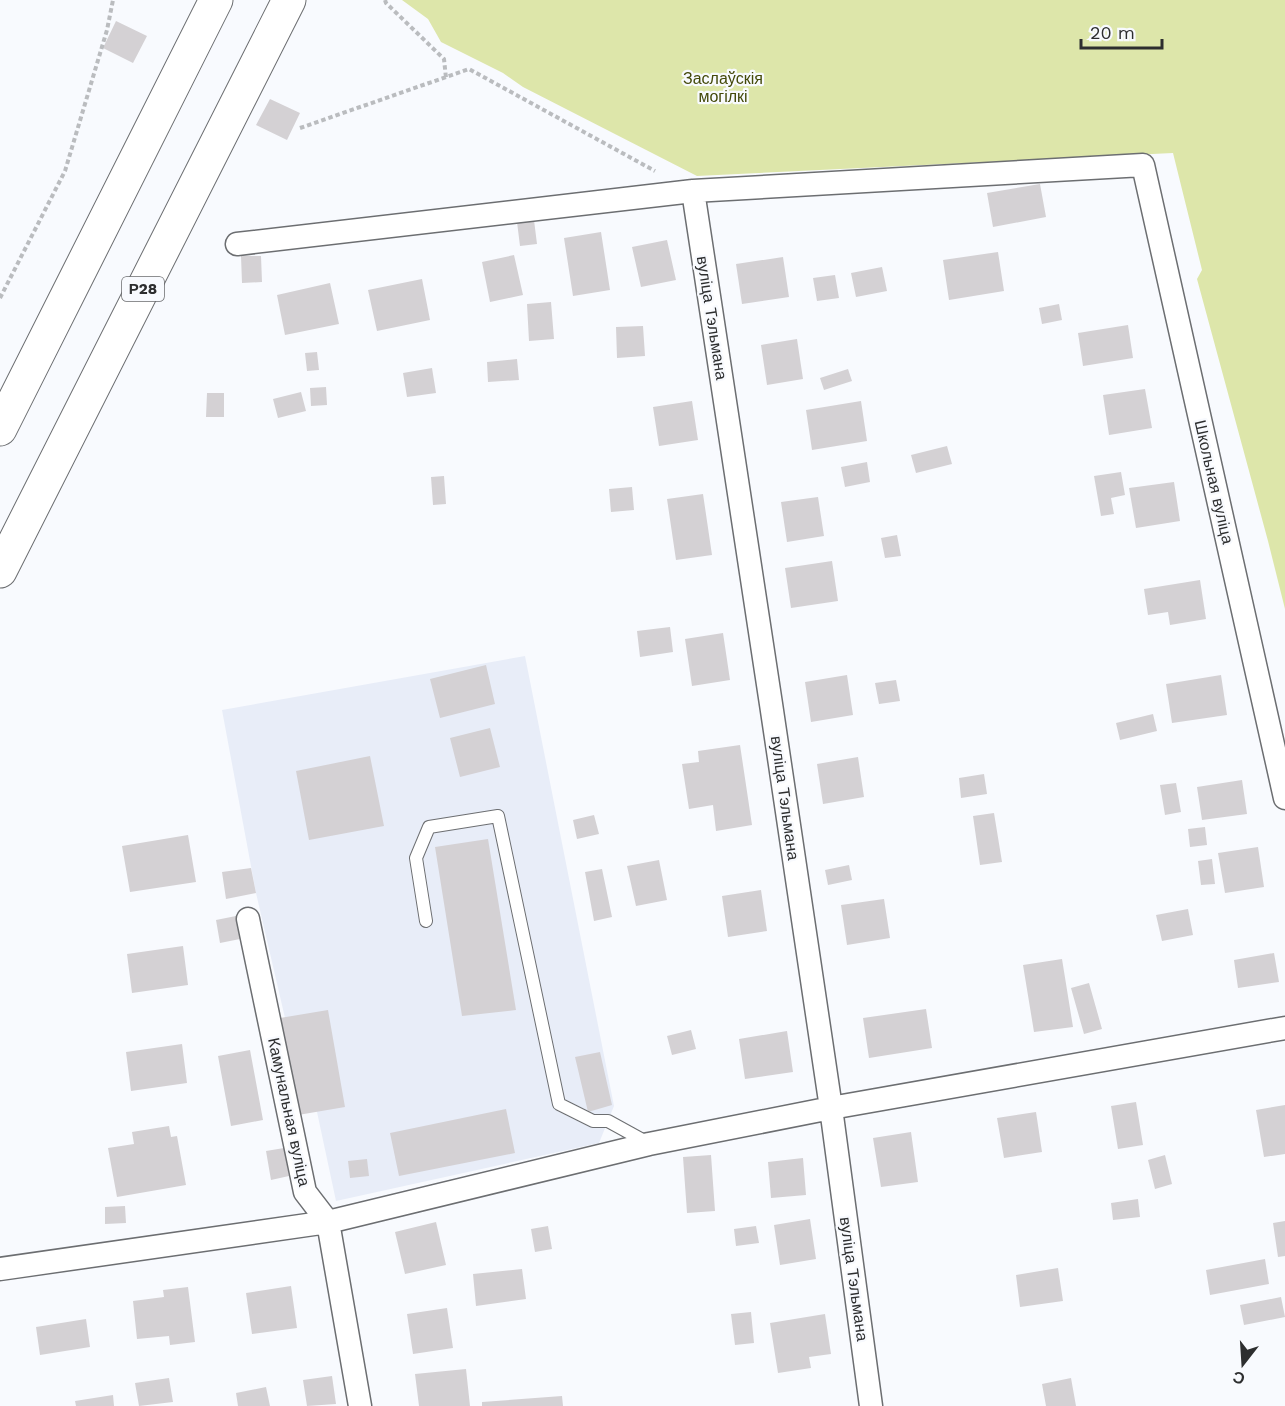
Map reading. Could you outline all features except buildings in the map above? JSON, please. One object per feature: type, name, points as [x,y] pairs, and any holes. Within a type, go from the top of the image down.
[{"type":"highway","points":[[0,429],[216,0]]},
{"type":"highway","name":"Р28","points":[[0,571],[289,0]]},
{"type":"street","name":"Школьная вуліца","points":[[693,191],[1143,165],[1285,798]]},
{"type":"street","points":[[237,244],[693,191]]},
{"type":"street","name":"вуліца Тэльмана","points":[[693,191],[831,1108],[871,1406]]},
{"type":"street","name":"Камунальная вуліца","points":[[248,919],[305,1192],[328,1222],[360,1406]]},
{"type":"street","points":[[0,1269],[328,1222],[649,1144],[831,1108],[1285,1028]]},
{"type":"lane","points":[[426,921],[416,858],[429,827],[498,816],[559,1104],[593,1121],[608,1121],[649,1144]]},
{"type":"path","points":[[0,298],[64,171],[107,30],[113,0]]},
{"type":"path","points":[[385,0],[444,59],[446,78]]},
{"type":"path","points":[[300,128],[469,69],[693,191]]},
{"type":"shaded area","points":[[525,656],[614,1106],[599,1143],[336,1201],[317,1112],[285,1018],[256,893],[222,710]]},
{"type":"green space","name":"Заслаўскія могілкі","points":[[402,0],[1285,0],[1285,609],[1197,279],[1202,270],[1173,153],[697,176],[523,87],[503,73],[441,42],[428,19]]}]
